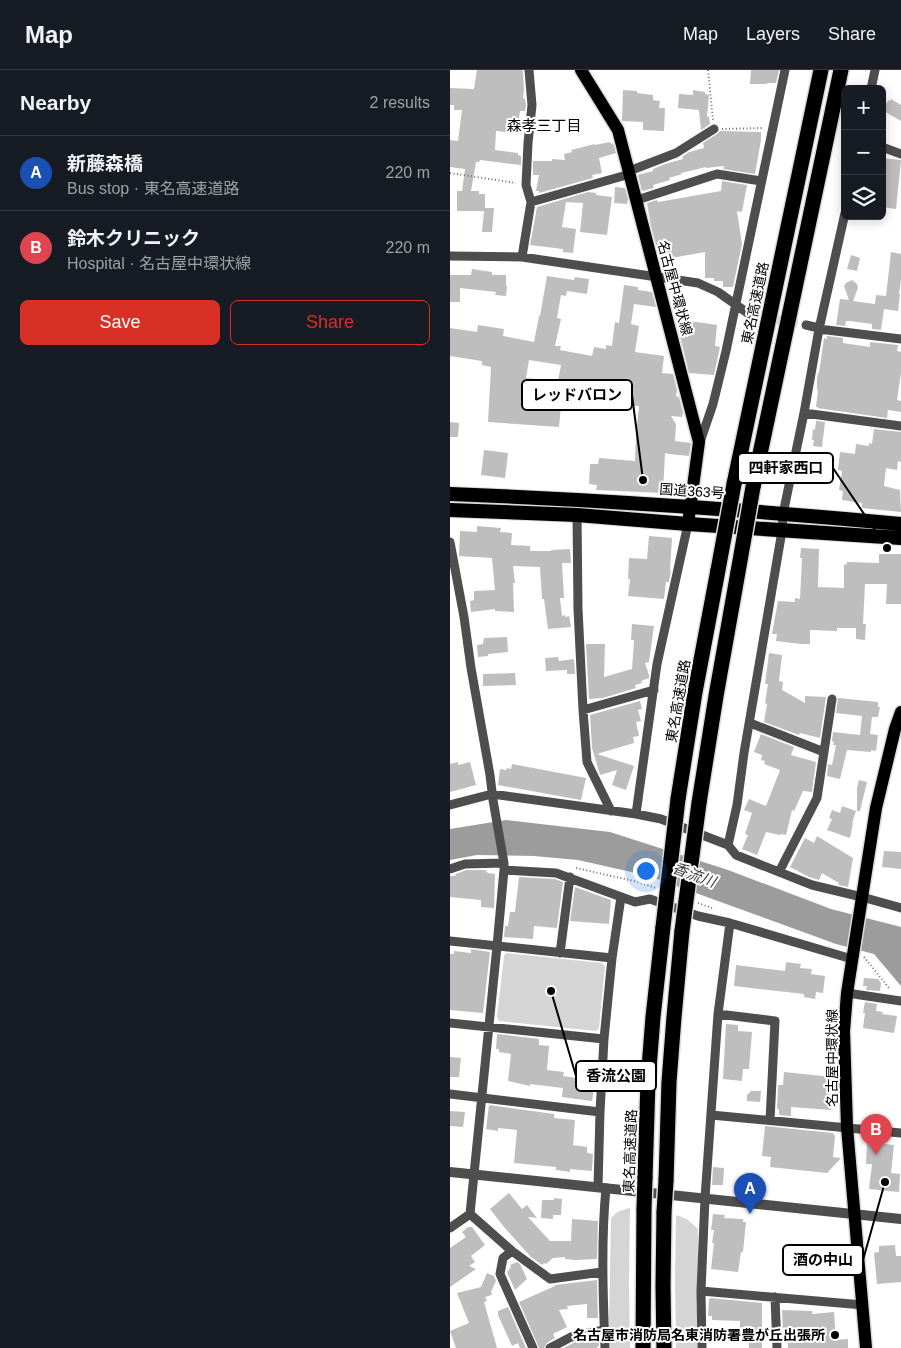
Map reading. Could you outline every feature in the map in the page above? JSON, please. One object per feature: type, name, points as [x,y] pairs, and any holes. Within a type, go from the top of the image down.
[{"type":"highway","name":"東名高速道路","points":[[643,1348],[644,1209],[648,1081],[678,799],[695,692],[734,484],[821,70]]},
{"type":"highway","points":[[664,1348],[664,1212],[674,1017],[682,932],[699,803],[753,488],[841,70]]},
{"type":"highway","name":"国道363号","points":[[450,494],[547,498],[901,524]]},
{"type":"highway","points":[[450,510],[577,515],[901,538]]},
{"type":"main road","name":"名古屋中環状線","points":[[581,70],[618,130],[700,442],[688,524]]},
{"type":"main road","name":"名古屋中環状線","points":[[866,1348],[847,1127],[844,1031],[847,993],[876,808],[895,729],[901,712]]},
{"type":"street","points":[[522,257],[531,202],[526,185],[532,105],[528,70]]},
{"type":"street","points":[[700,442],[713,404],[736,305],[785,70]]},
{"type":"street","points":[[873,85],[876,70]]},
{"type":"street","points":[[531,202],[629,173],[676,153],[714,129]]},
{"type":"street","points":[[886,148],[901,154]]},
{"type":"street","points":[[637,200],[717,174],[761,181]]},
{"type":"street","points":[[728,845],[737,805],[782,531],[783,514],[819,329],[843,220]]},
{"type":"street","points":[[450,256],[522,257],[698,283],[718,292],[749,314]]},
{"type":"street","points":[[806,325],[819,329],[901,339]]},
{"type":"street","points":[[804,413],[901,426]]},
{"type":"street","points":[[577,515],[578,609],[587,762],[611,811]]},
{"type":"street","points":[[636,814],[657,664],[688,524]]},
{"type":"street","points":[[450,542],[464,617],[503,863],[497,946],[470,1214]]},
{"type":"street","points":[[583,710],[654,690]]},
{"type":"street","points":[[779,872],[817,798],[832,699]]},
{"type":"street","points":[[750,723],[824,752]]},
{"type":"street","points":[[450,805],[492,797],[636,814],[661,819],[728,845],[736,855],[812,885],[901,908]]},
{"type":"street","points":[[450,869],[465,864],[503,863],[556,873],[635,902],[650,899],[698,916],[853,956]]},
{"type":"street","points":[[560,953],[570,877]]},
{"type":"street","points":[[605,1348],[602,1272],[604,1206],[600,1112],[604,1039],[612,958],[622,897]]},
{"type":"street","points":[[702,1348],[701,1291],[704,1198],[718,1014],[730,924]]},
{"type":"street","points":[[450,942],[612,958]]},
{"type":"street","points":[[847,993],[896,1000]]},
{"type":"street","points":[[718,1014],[775,1021],[770,1120]]},
{"type":"street","points":[[450,1023],[604,1039]]},
{"type":"street","points":[[450,1094],[600,1112]]},
{"type":"street","points":[[710,1115],[901,1133]]},
{"type":"street","points":[[450,1172],[901,1219]]},
{"type":"street","points":[[450,1228],[470,1214]]},
{"type":"street","points":[[470,1214],[512,1251],[550,1279],[602,1272]]},
{"type":"street","points":[[512,1251],[503,1258],[500,1274],[533,1348]]},
{"type":"street","points":[[701,1291],[863,1304]]},
{"type":"street","points":[[775,1297],[777,1348]]},
{"type":"street","points":[[550,1348],[573,1336],[604,1330]]},
{"type":"path","points":[[708,70],[714,129],[772,128]]},
{"type":"path","points":[[450,173],[526,185]]},
{"type":"path","points":[[853,956],[862,955],[893,993],[896,1000]]},
{"type":"shaded area","points":[[506,953],[602,963],[605,966],[599,1028],[596,1031],[499,1021],[497,1017],[504,956]]},
{"type":"shaded area","points":[[630,1208],[630,1348],[610,1348],[611,1219],[622,1210]]},
{"type":"shaded area","points":[[676,1215],[687,1219],[698,1229],[697,1348],[676,1348]]},
{"type":"water","name":"香流川","points":[[506,820],[610,832],[728,870],[831,909],[901,927],[901,986],[874,954],[836,944],[649,876],[578,860],[534,856],[477,855],[450,860],[450,829]]},
{"type":"building","points":[[477,70],[523,71],[525,111],[520,111],[515,133],[496,131],[495,150],[518,153],[521,156],[521,165],[480,160],[476,162],[471,191],[479,191],[479,194],[485,194],[485,208],[494,208],[492,232],[482,232],[484,211],[457,211],[457,191],[462,191],[465,169],[450,167],[450,140],[458,141],[462,110],[454,110],[454,105],[450,105],[450,88],[474,89]]},
{"type":"building","points":[[751,70],[779,70],[776,83],[750,84]]},
{"type":"building","points":[[623,90],[653,95],[653,100],[660,101],[659,108],[665,108],[664,131],[643,130],[643,122],[622,121]]},
{"type":"building","points":[[693,90],[705,92],[705,94],[709,95],[707,117],[709,116],[710,124],[701,130],[699,110],[678,108],[679,94],[693,95]]},
{"type":"building","points":[[891,99],[901,105],[901,121],[886,112],[886,102],[888,100],[890,101]]},
{"type":"building","points":[[720,131],[761,132],[755,174],[723,169],[724,166],[706,167],[681,173],[669,178],[670,180],[653,185],[654,188],[642,191],[638,175],[683,159],[682,157],[689,152],[704,148],[703,143]]},
{"type":"building","points":[[610,142],[611,144],[613,143],[616,153],[599,158],[602,173],[592,175],[593,178],[539,193],[539,191],[536,191],[539,175],[533,175],[533,161],[565,160],[564,154],[572,152],[571,150]]},
{"type":"building","points":[[886,158],[901,160],[896,209],[886,208]]},
{"type":"building","points":[[722,181],[747,185],[742,212],[737,211],[742,244],[733,287],[723,287],[723,281],[705,278],[705,252],[660,260],[647,203],[721,191]]},
{"type":"building","points":[[615,187],[625,188],[628,199],[627,204],[614,203]]},
{"type":"building","points":[[588,192],[612,197],[607,235],[580,232],[583,203],[566,202],[562,227],[576,229],[573,253],[563,252],[563,249],[530,245],[537,207]]},
{"type":"building","points":[[891,252],[901,254],[898,311],[884,309],[881,330],[872,329],[872,324],[850,321],[846,321],[845,326],[836,325],[840,299],[849,300],[844,286],[846,283],[852,280],[857,284],[858,288],[853,301],[875,304],[876,295],[886,296]]},
{"type":"building","points":[[851,255],[860,258],[857,271],[847,269]]},
{"type":"building","points":[[472,269],[492,272],[492,275],[506,275],[506,296],[495,295],[496,292],[460,288],[460,302],[450,302],[450,275],[471,275]]},
{"type":"building","points":[[547,276],[574,280],[575,277],[589,279],[587,294],[567,291],[566,296],[561,295],[557,318],[561,319],[555,346],[561,346],[560,350],[592,356],[594,347],[606,349],[606,345],[612,346],[615,322],[619,323],[624,285],[652,292],[656,307],[634,304],[631,324],[639,326],[635,352],[664,356],[662,373],[673,374],[677,390],[676,396],[679,397],[683,412],[682,417],[671,416],[676,424],[675,441],[691,443],[689,456],[665,453],[663,493],[596,490],[597,485],[589,484],[590,464],[598,464],[599,458],[635,461],[639,406],[612,404],[612,401],[601,401],[601,399],[591,399],[591,397],[562,395],[559,427],[488,422],[491,367],[482,365],[482,361],[450,356],[450,328],[477,332],[478,325],[504,329],[503,336],[534,342]],"holes":[[[529,360],[561,365],[558,381],[526,378]]]},
{"type":"building","points":[[676,319],[717,325],[715,346],[720,347],[714,375],[689,373]]},
{"type":"building","points":[[827,336],[843,338],[843,343],[870,347],[870,342],[898,345],[897,351],[901,352],[901,373],[897,400],[901,401],[901,412],[888,410],[887,418],[816,407],[817,379],[824,338],[827,339]]},
{"type":"building","points":[[816,421],[825,422],[822,447],[813,446],[813,429],[815,430]]},
{"type":"building","points":[[450,422],[459,423],[458,437],[450,437]]},
{"type":"building","points":[[874,429],[901,432],[901,462],[898,461],[897,470],[886,468],[884,486],[900,490],[901,512],[862,508],[862,503],[842,500],[843,491],[839,490],[842,471],[838,470],[840,452],[855,454],[856,444],[869,446],[869,443],[872,444]]},
{"type":"building","points":[[484,450],[508,453],[505,478],[481,475]]},
{"type":"building","points":[[477,526],[501,528],[500,532],[512,533],[511,545],[530,546],[530,551],[570,549],[571,563],[562,563],[564,598],[560,598],[562,616],[569,616],[571,627],[548,629],[544,599],[542,599],[540,567],[513,566],[515,583],[513,583],[514,612],[495,611],[495,609],[471,612],[470,601],[474,600],[474,591],[495,590],[492,558],[459,556],[460,531],[477,532]]},
{"type":"building","points":[[649,536],[672,538],[671,571],[669,582],[666,582],[664,599],[628,596],[630,579],[628,579],[629,558],[647,559]]},
{"type":"building","points":[[801,548],[819,549],[818,587],[844,588],[844,565],[847,562],[879,563],[879,554],[901,554],[901,604],[886,604],[887,584],[865,584],[863,624],[866,624],[865,640],[856,639],[856,628],[837,628],[837,631],[810,630],[810,644],[776,641],[777,634],[772,634],[778,601],[795,602],[795,598],[800,599]]},
{"type":"building","points":[[632,624],[654,626],[649,662],[645,663],[649,678],[635,685],[636,688],[603,698],[589,699],[586,644],[605,644],[604,677],[632,669],[634,640],[631,640]]},
{"type":"building","points":[[507,637],[508,652],[478,657],[477,645],[483,644],[484,638]]},
{"type":"building","points":[[769,653],[782,655],[779,681],[783,682],[782,690],[805,703],[805,696],[826,697],[820,738],[800,733],[799,735],[764,722],[768,684],[765,684]]},
{"type":"building","points":[[558,657],[559,661],[574,659],[575,674],[567,674],[567,670],[546,671],[545,658]]},
{"type":"building","points":[[515,673],[516,685],[483,686],[483,674]]},
{"type":"building","points":[[838,698],[878,702],[878,707],[880,707],[878,717],[872,717],[870,734],[878,735],[876,751],[847,750],[840,779],[827,776],[828,764],[832,765],[836,745],[833,745],[834,742],[832,741],[833,732],[860,735],[862,716],[836,713]]},
{"type":"building","points":[[640,701],[642,709],[638,710],[641,721],[636,722],[639,736],[633,737],[634,743],[597,754],[634,766],[626,790],[612,785],[617,770],[600,775],[592,748],[590,715]]},
{"type":"building","points":[[761,734],[794,747],[791,755],[816,762],[812,792],[803,791],[794,811],[792,810],[786,835],[766,832],[757,855],[742,849],[748,835],[745,834],[752,813],[744,810],[749,799],[766,806],[780,770],[764,764],[765,761],[761,760],[762,755],[754,752]]},
{"type":"building","points":[[458,762],[458,765],[470,762],[476,785],[450,792],[450,764]]},
{"type":"building","points":[[512,764],[586,778],[581,800],[498,785],[500,769],[511,769]]},
{"type":"building","points":[[859,780],[867,782],[860,811],[857,811],[857,788]]},
{"type":"building","points":[[842,806],[856,811],[850,838],[827,830],[832,819],[829,818],[832,810],[840,813]]},
{"type":"building","points":[[817,836],[853,858],[848,887],[838,885],[839,883],[822,873],[819,880],[790,867],[805,838],[814,843]]},
{"type":"building","points":[[884,851],[901,852],[901,869],[882,867]]},
{"type":"building","points":[[466,870],[485,870],[488,873],[495,874],[494,908],[481,907],[481,900],[450,897],[450,876],[455,876]]},
{"type":"building","points":[[519,877],[555,879],[563,882],[557,928],[534,926],[533,939],[504,937],[505,926],[508,926],[510,912],[515,912]]},
{"type":"building","points":[[575,887],[611,900],[609,924],[570,921]]},
{"type":"building","points":[[471,949],[490,952],[483,1013],[450,1010],[450,954],[454,954],[454,951],[471,953]]},
{"type":"building","points":[[786,962],[801,964],[800,968],[812,969],[811,974],[825,976],[823,993],[816,992],[815,999],[804,997],[804,994],[734,986],[736,965],[785,971]]},
{"type":"building","points":[[864,978],[878,979],[881,983],[880,991],[866,990],[867,986],[863,986]]},
{"type":"building","points":[[865,1002],[877,1004],[876,1011],[883,1012],[882,1014],[897,1016],[894,1033],[863,1028]]},
{"type":"building","points":[[726,1024],[738,1025],[738,1031],[752,1032],[749,1069],[743,1069],[742,1081],[723,1079]]},
{"type":"building","points":[[497,1034],[539,1039],[539,1045],[549,1046],[547,1070],[564,1072],[563,1076],[593,1079],[595,1082],[592,1101],[562,1097],[563,1088],[530,1084],[530,1086],[508,1081],[511,1054],[499,1052],[499,1049],[496,1049]]},
{"type":"building","points":[[450,1057],[461,1058],[459,1077],[450,1077]]},
{"type":"building","points":[[784,1072],[832,1077],[829,1096],[832,1097],[831,1110],[791,1107],[791,1116],[779,1115],[777,1108],[778,1085],[783,1085]]},
{"type":"building","points":[[751,1091],[761,1091],[760,1102],[747,1101],[747,1095]]},
{"type":"building","points":[[489,1105],[554,1114],[554,1118],[575,1120],[573,1145],[587,1147],[587,1153],[593,1154],[592,1171],[570,1169],[570,1172],[556,1170],[556,1167],[514,1163],[517,1130],[498,1128],[498,1131],[486,1129]]},
{"type":"building","points":[[450,1111],[465,1112],[463,1127],[450,1126]]},
{"type":"building","points":[[765,1126],[833,1133],[835,1136],[833,1157],[841,1158],[827,1173],[770,1167],[771,1157],[762,1156]]},
{"type":"building","points":[[867,1142],[894,1145],[891,1173],[900,1174],[899,1192],[869,1189],[872,1164],[866,1164]]},
{"type":"building","points":[[713,1167],[724,1168],[723,1185],[712,1185]]},
{"type":"building","points":[[509,1193],[522,1209],[527,1205],[537,1218],[528,1217],[550,1241],[571,1241],[572,1219],[598,1221],[597,1259],[553,1258],[542,1265],[531,1257],[490,1209]]},
{"type":"building","points":[[554,1198],[562,1199],[561,1215],[553,1215],[553,1219],[541,1218],[542,1200],[554,1200]]},
{"type":"building","points":[[713,1214],[725,1215],[724,1218],[743,1219],[743,1222],[746,1222],[743,1252],[741,1252],[738,1272],[711,1269],[714,1243],[712,1243],[714,1230],[711,1230]]},
{"type":"building","points":[[468,1227],[472,1227],[485,1245],[471,1256],[475,1262],[469,1266],[476,1269],[450,1287],[450,1248],[466,1237],[462,1232]]},
{"type":"building","points":[[895,1245],[896,1256],[901,1256],[901,1282],[877,1284],[874,1253],[879,1252],[879,1246]]},
{"type":"building","points":[[517,1262],[520,1264],[527,1279],[515,1290],[507,1272],[511,1268],[510,1265]]},
{"type":"building","points":[[487,1273],[494,1276],[496,1281],[491,1292],[492,1295],[485,1297],[487,1301],[484,1302],[497,1348],[456,1348],[450,1331],[469,1323],[457,1293],[481,1287]]},
{"type":"building","points":[[597,1280],[598,1318],[587,1318],[587,1304],[567,1306],[568,1309],[559,1310],[567,1327],[553,1334],[555,1338],[547,1343],[544,1348],[539,1348],[519,1302],[555,1285]]},
{"type":"building","points":[[709,1299],[762,1303],[762,1348],[749,1348],[748,1336],[740,1336],[740,1321],[712,1320],[712,1316],[708,1316]]},
{"type":"building","points":[[508,1307],[526,1348],[520,1348],[518,1343],[512,1346],[498,1315],[498,1311]]},
{"type":"building","points":[[782,1310],[812,1311],[812,1314],[834,1312],[836,1340],[848,1339],[848,1348],[788,1348],[787,1332],[783,1332]]},
{"type":"building","points":[[598,1337],[599,1346],[597,1348],[564,1348],[575,1342]]},
{"type":"tunnel","points":[[749,314],[806,325]]},
{"type":"place","name":"レッドバロン","points":[[643,480]]},
{"type":"place","name":"四軒家西口","points":[[887,548]]},
{"type":"place","name":"香流公園","points":[[551,991]]},
{"type":"place","name":"鈴木クリニック","points":[[876,1155]]},
{"type":"place","name":"酒の中山","points":[[885,1182]]},
{"type":"place","name":"新藤森橋","points":[[750,1214]]},
{"type":"place","name":"名古屋市消防局名東消防署豊が丘出張所","points":[[835,1335]]},
{"type":"district","name":"森孝三丁目","points":[[544,126]]}]
